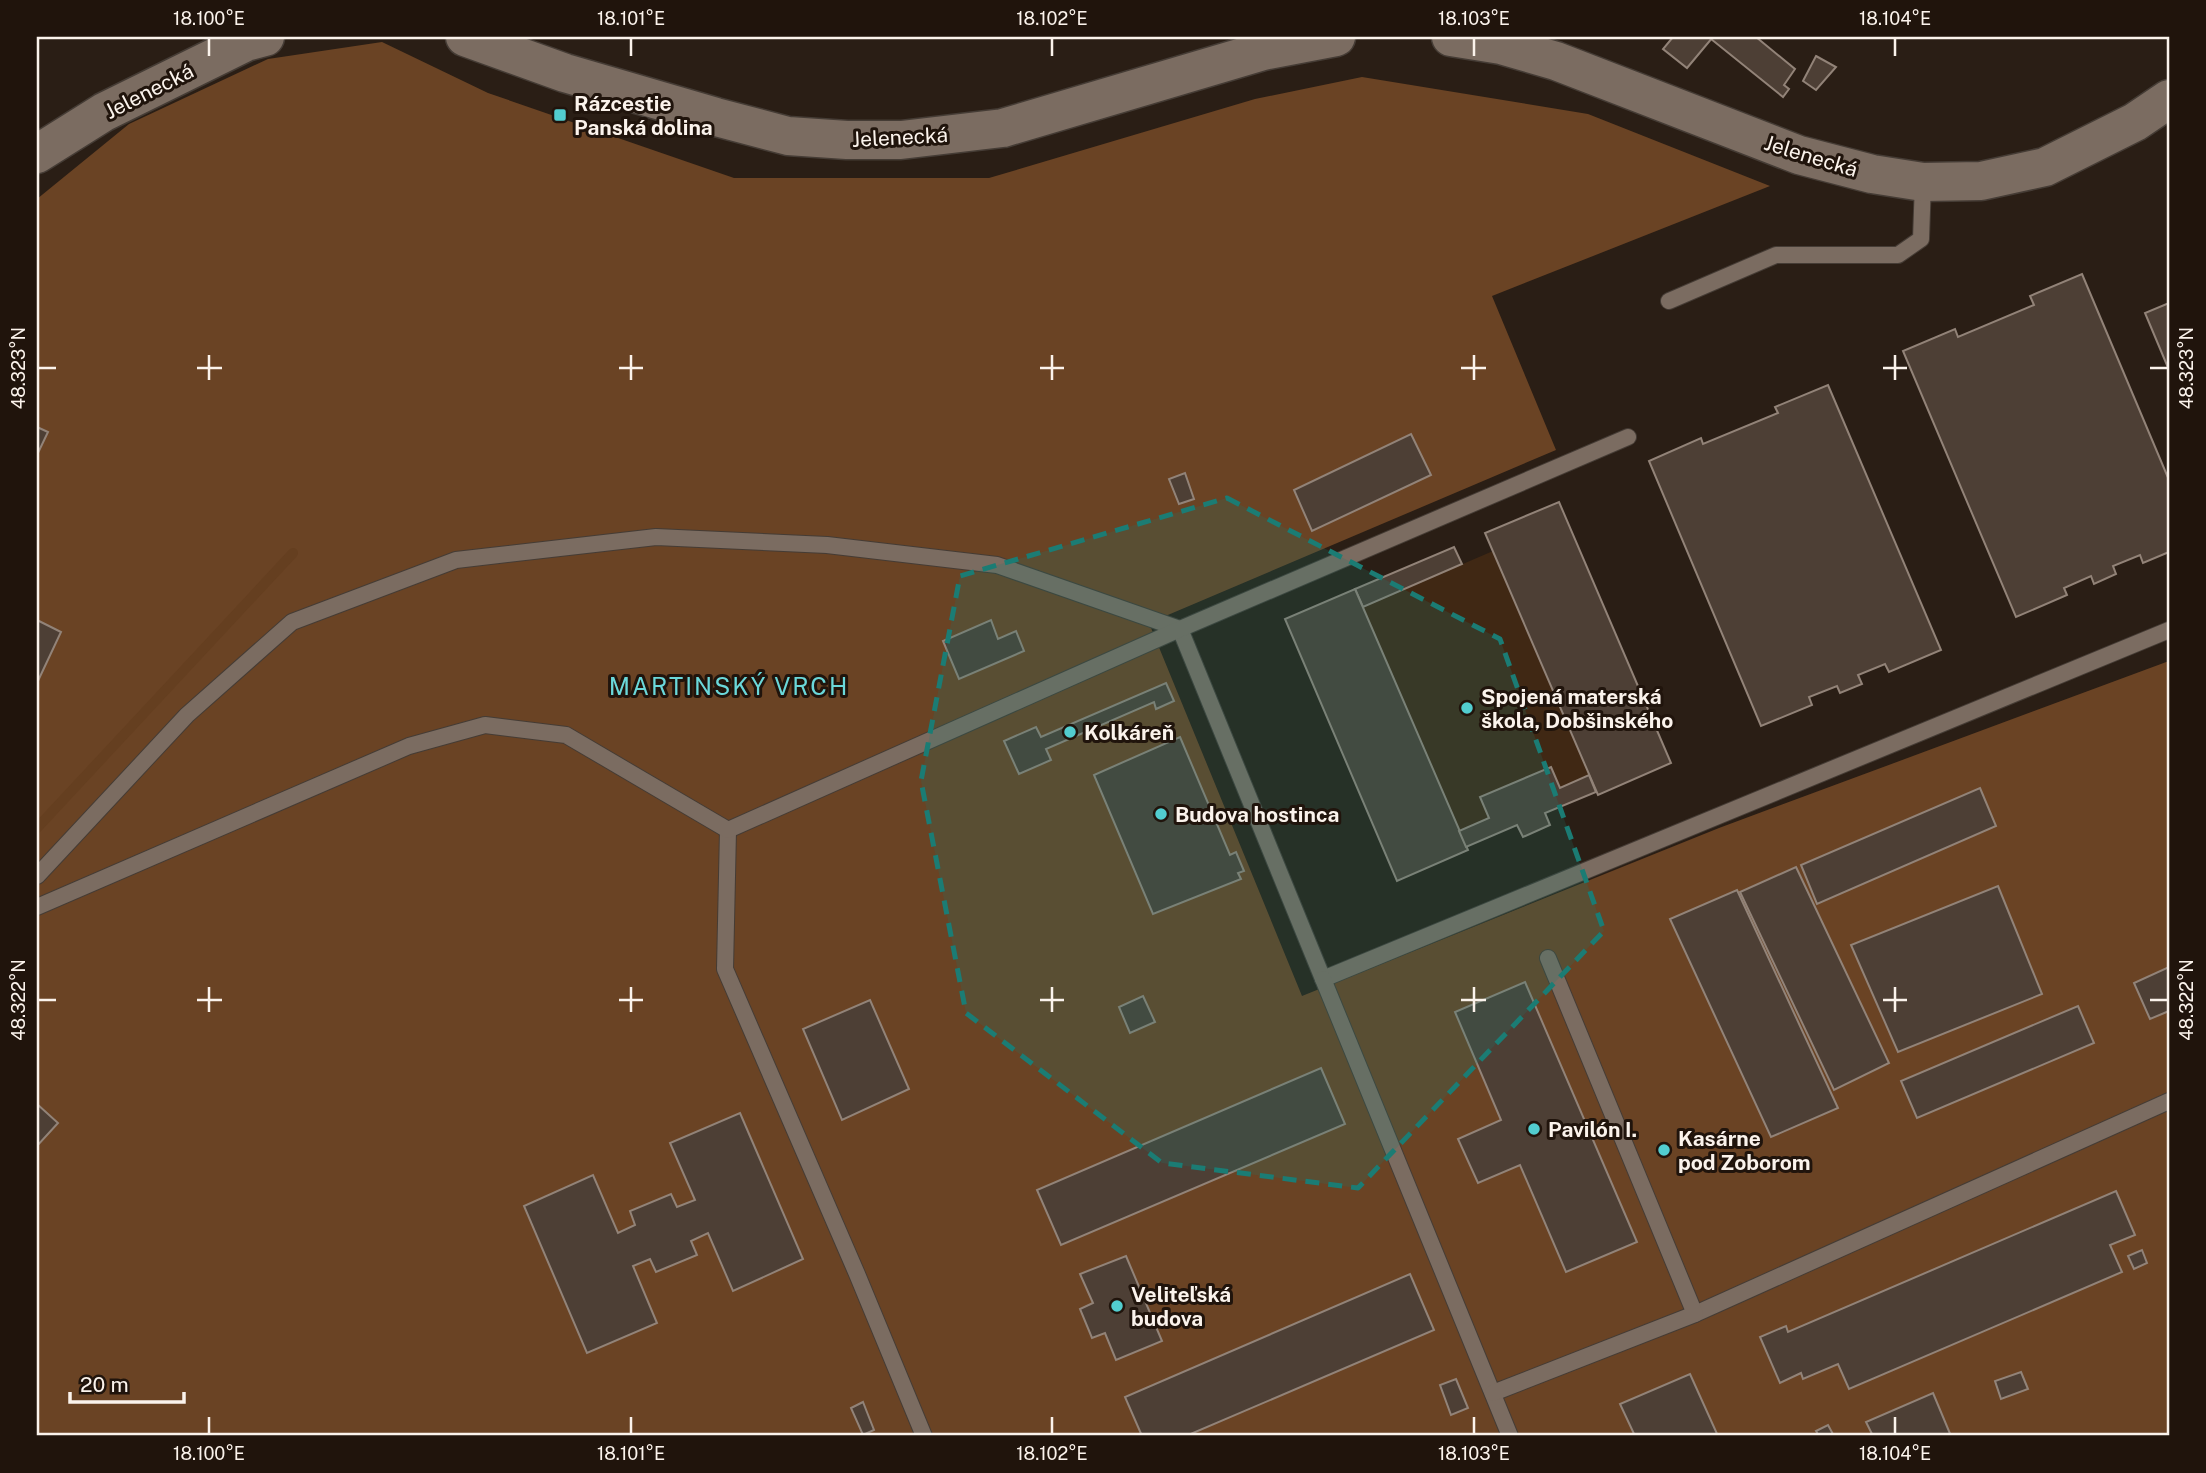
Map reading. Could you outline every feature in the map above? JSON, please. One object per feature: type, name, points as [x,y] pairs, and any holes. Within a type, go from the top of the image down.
[{"type":"street","name":"Jelenecká","points":[[466,37],[565,73],[716,117],[788,136],[847,140],[901,140],[1003,128],[1263,51],[1336,37]]},
{"type":"street","name":"Jelenecká","points":[[1451,37],[1501,46],[1556,61],[1799,155],[1872,174],[1923,182],[1981,181],[2045,167],[2135,122],[2169,99]]},
{"type":"street","name":"Jelenecká","points":[[37,154],[104,112],[252,39]]},
{"type":"lane","points":[[1669,301],[1776,255],[1898,255],[1921,239],[1923,182]]},
{"type":"lane","points":[[728,830],[1180,629],[1628,437]]},
{"type":"lane","points":[[37,876],[187,715],[292,622],[456,561],[656,537],[827,545],[997,565],[1180,629],[1510,1436]]},
{"type":"lane","points":[[1323,979],[2169,630]]},
{"type":"lane","points":[[37,907],[409,746],[485,725],[566,735],[728,830]]},
{"type":"lane","points":[[728,830],[725,969],[924,1436]]},
{"type":"lane","points":[[1548,958],[1695,1314]]},
{"type":"lane","points":[[1493,1393],[1695,1314],[2169,1101]]},
{"type":"highlighted area","points":[[1227,498],[1500,639],[1604,931],[1358,1188],[1162,1163],[966,1013],[921,781],[960,576]]},
{"type":"shaded area","points":[[382,42],[488,93],[734,178],[989,178],[1255,99],[1362,77],[1588,114],[1770,186],[1492,296],[1556,450],[1149,623],[1302,996],[1719,828],[2169,661],[2169,1436],[37,1436],[37,199],[129,124],[268,59]]},
{"type":"shaded area","points":[[1493,551],[1589,775],[1560,788],[1551,767],[1480,797],[1489,818],[1459,831],[1363,607]]},
{"type":"building","points":[[1673,37],[1713,37],[1687,68],[1663,49]]},
{"type":"building","points":[[1756,37],[1795,69],[1784,85],[1789,89],[1783,97],[1711,39]]},
{"type":"building","points":[[1816,56],[1836,67],[1816,90],[1803,81]]},
{"type":"building","points":[[2082,274],[2169,480],[2169,552],[2143,563],[2140,555],[2113,566],[2116,574],[2094,584],[2091,576],[2064,588],[2067,595],[2016,617],[1903,351],[1955,329],[1958,337],[2034,305],[2030,296]]},
{"type":"building","points":[[2169,303],[2169,370],[2145,313]]},
{"type":"building","points":[[1828,385],[1941,650],[1889,672],[1885,664],[1858,675],[1862,684],[1840,693],[1837,686],[1809,697],[1812,705],[1761,726],[1649,461],[1701,438],[1703,444],[1778,413],[1775,407]]},
{"type":"building","points":[[37,427],[48,432],[37,455]]},
{"type":"building","points":[[1411,434],[1431,475],[1312,531],[1294,490]]},
{"type":"building","points":[[1185,473],[1194,499],[1179,504],[1169,479]]},
{"type":"building","points":[[1559,502],[1671,763],[1598,795],[1485,533]]},
{"type":"building","points":[[1454,547],[1462,564],[1363,607],[1355,589]]},
{"type":"building","points":[[1355,589],[1468,850],[1397,881],[1285,619]]},
{"type":"building","points":[[37,620],[61,632],[37,683]]},
{"type":"building","points":[[991,620],[998,639],[1016,631],[1024,651],[959,679],[943,641]]},
{"type":"building","name":"Kolkáreň","points":[[1166,683],[1174,701],[1156,709],[1154,702],[1046,749],[1051,760],[1019,774],[1004,741],[1036,727],[1041,737]]},
{"type":"building","name":"Budova hostinca","points":[[1180,737],[1230,855],[1236,852],[1244,871],[1238,873],[1241,879],[1153,914],[1094,775]]},
{"type":"building","points":[[1551,767],[1560,788],[1589,775],[1596,792],[1545,813],[1550,825],[1523,837],[1517,825],[1466,847],[1459,831],[1489,818],[1480,797]]},
{"type":"building","points":[[1980,788],[1996,826],[1817,904],[1801,865]]},
{"type":"building","points":[[1796,867],[1889,1063],[1834,1090],[1740,892]]},
{"type":"building","points":[[1998,886],[2042,994],[1898,1052],[1851,945]]},
{"type":"building","points":[[1737,890],[1838,1108],[1771,1137],[1670,919]]},
{"type":"building","points":[[2169,967],[2169,1011],[2150,1019],[2134,983]]},
{"type":"building","name":"Pavilón I.","points":[[1525,982],[1637,1242],[1566,1272],[1520,1165],[1478,1183],[1458,1139],[1501,1120],[1455,1012]]},
{"type":"building","points":[[1143,996],[1155,1022],[1130,1033],[1119,1007]]},
{"type":"building","points":[[870,1000],[909,1089],[842,1120],[803,1029]]},
{"type":"building","points":[[2078,1006],[2094,1043],[1917,1118],[1901,1081]]},
{"type":"building","points":[[1321,1068],[1345,1124],[1061,1245],[1037,1190]]},
{"type":"building","points":[[37,1104],[58,1123],[37,1146]]},
{"type":"building","points":[[740,1113],[803,1259],[733,1291],[708,1233],[691,1241],[697,1255],[656,1272],[650,1259],[633,1266],[657,1323],[587,1353],[524,1206],[593,1175],[618,1233],[635,1225],[630,1211],[671,1194],[677,1207],[695,1200],[670,1143]]},
{"type":"building","points":[[2116,1191],[2135,1235],[2110,1245],[2122,1272],[1849,1389],[1838,1364],[1803,1379],[1801,1373],[1780,1383],[1760,1337],[1786,1326],[1788,1332]]},
{"type":"building","points":[[2142,1250],[2147,1263],[2134,1269],[2128,1256]]},
{"type":"building","name":"Veliteľská budova","points":[[1126,1256],[1162,1341],[1116,1360],[1105,1333],[1092,1338],[1080,1309],[1093,1303],[1080,1274]]},
{"type":"building","points":[[1410,1274],[1434,1330],[1186,1436],[1142,1436],[1125,1397]]},
{"type":"building","points":[[2021,1372],[2028,1389],[2001,1399],[1995,1381]]},
{"type":"building","points":[[1690,1374],[1718,1436],[1635,1436],[1620,1404]]},
{"type":"building","points":[[1456,1379],[1468,1408],[1451,1415],[1440,1385]]},
{"type":"building","points":[[1933,1393],[1951,1436],[1873,1436],[1866,1422]]},
{"type":"building","points":[[863,1402],[874,1430],[863,1435],[851,1408]]},
{"type":"building","points":[[1828,1425],[1834,1436],[1819,1436],[1816,1431]]},
{"type":"waterway","points":[[37,828],[293,553]]},
{"type":"place","name":"Rázcestie Panská dolina","points":[[560,115]]},
{"type":"place","name":"Spojená materská škola, Dobšinského","points":[[1467,708]]},
{"type":"place","name":"Kolkáreň","points":[[1070,732]]},
{"type":"place","name":"Budova hostinca","points":[[1161,814]]},
{"type":"place","name":"Pavilón I.","points":[[1534,1129]]},
{"type":"place","name":"Kasárne pod Zoborom","points":[[1664,1150]]},
{"type":"place","name":"Veliteľská budova","points":[[1117,1306]]},
{"type":"district","name":"MARTINSKÝ VRCH","points":[[729,686]]}]
